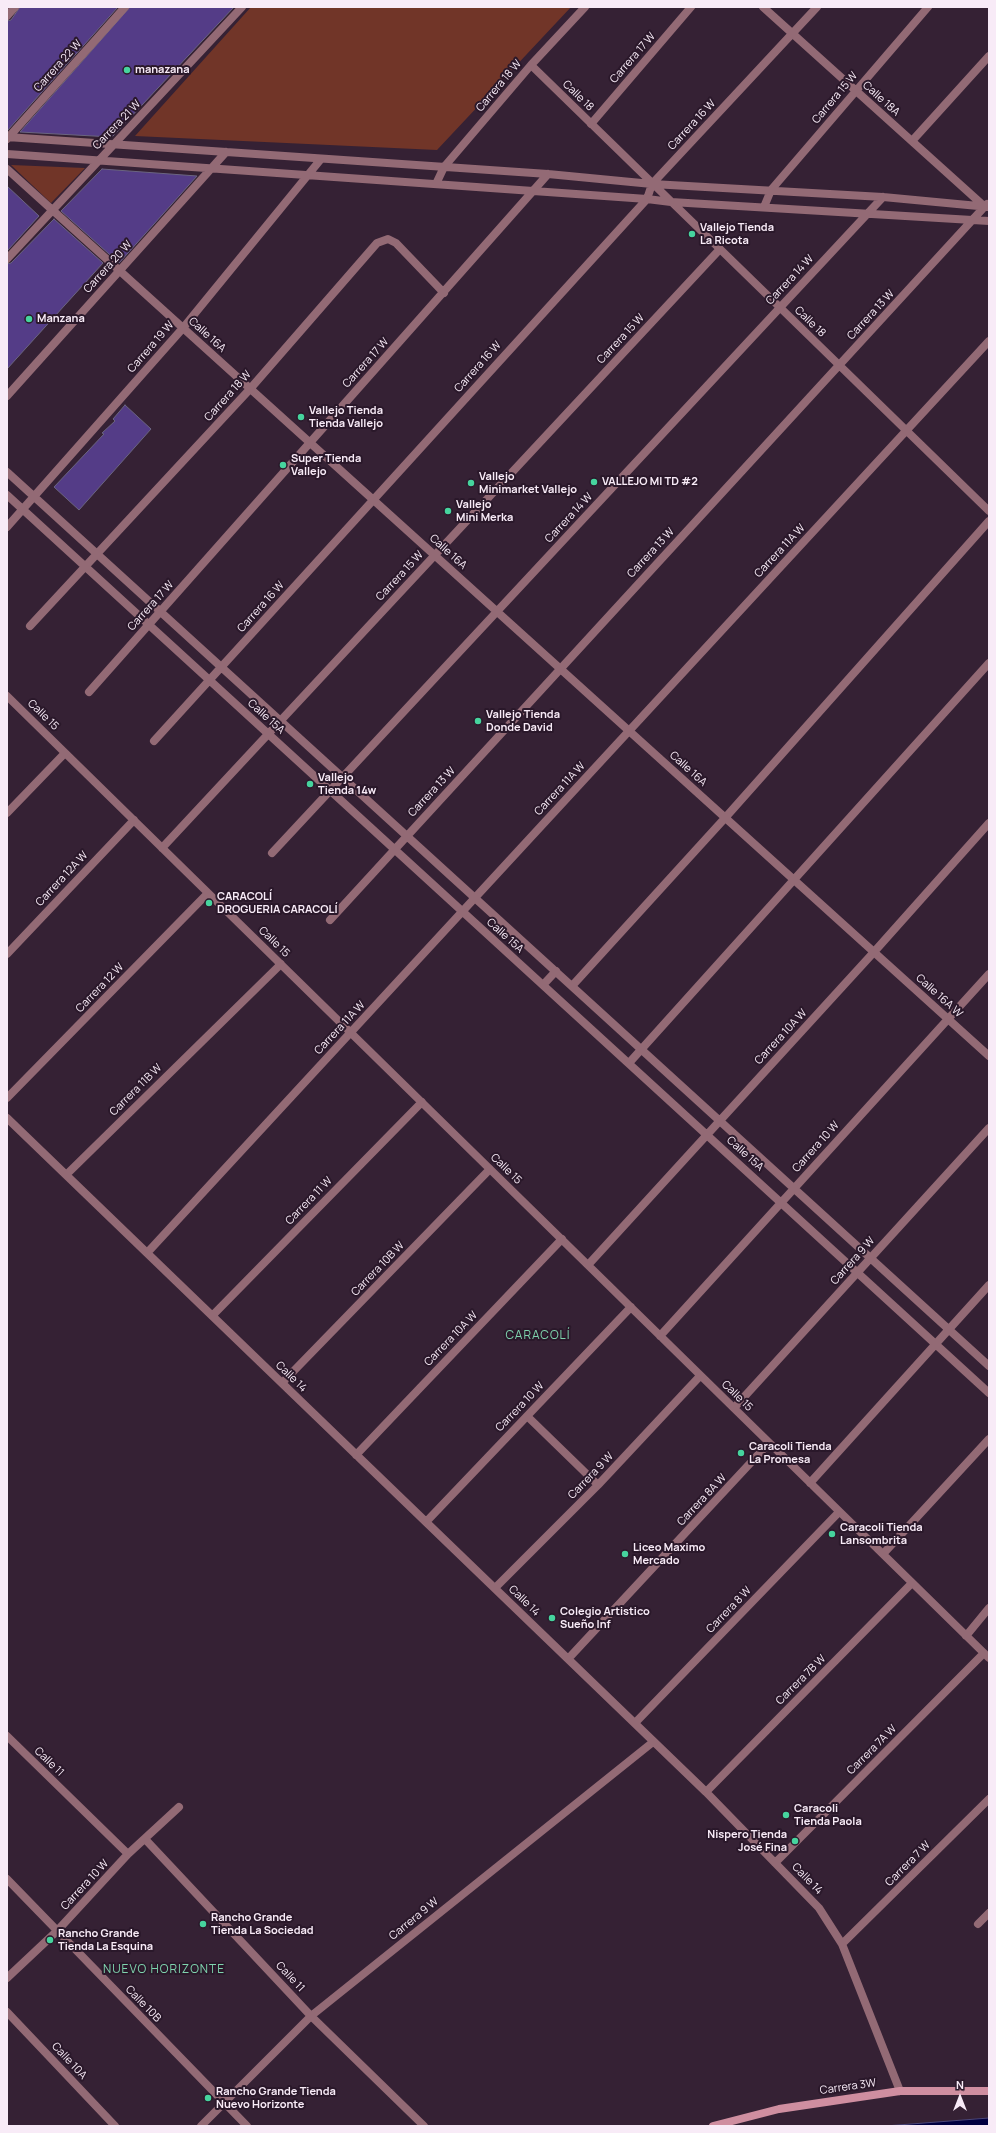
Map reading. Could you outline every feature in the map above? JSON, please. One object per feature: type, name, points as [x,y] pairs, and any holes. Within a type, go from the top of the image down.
[{"type":"street","points":[[7,16],[15,7]]},
{"type":"street","name":"Carrera 22 W","points":[[8,138],[124,7]]},
{"type":"street","name":"Carrera 21 W","points":[[7,259],[97,161],[115,145],[242,7]]},
{"type":"street","name":"Carrera 18 W","points":[[436,184],[444,167],[530,65],[585,7]]},
{"type":"street","name":"Carrera 17 W","points":[[591,124],[692,7]]},
{"type":"street","name":"Calle 18A","points":[[763,7],[912,141],[988,205]]},
{"type":"street","name":"Carrera 16 W","points":[[154,741],[372,499],[647,198],[652,184],[817,7]]},
{"type":"street","name":"Carrera 15 W","points":[[764,207],[771,190],[855,90],[928,7]]},
{"type":"street","points":[[912,141],[989,56]]},
{"type":"street","name":"Calle 18","points":[[530,65],[989,511]]},
{"type":"street","points":[[8,138],[548,174],[652,184],[771,190],[988,205]]},
{"type":"street","name":"Carrera 20 W","points":[[7,396],[226,152]]},
{"type":"street","points":[[7,154],[308,176],[647,198],[671,202],[989,221]]},
{"type":"street","name":"Carrera 19 W","points":[[7,527],[183,328],[321,159]]},
{"type":"street","name":"Calle 16A","points":[[7,169],[874,952]]},
{"type":"street","name":"Carrera 17 W","points":[[89,692],[548,174]]},
{"type":"street","name":"Carrera 14 W","points":[[272,853],[780,308],[866,213],[883,197]]},
{"type":"street","name":"Carrera 13 W","points":[[330,920],[839,365],[988,205]]},
{"type":"street","name":"Carrera 18 W","points":[[30,626],[250,388],[377,243],[388,239],[396,243],[444,292]]},
{"type":"street","name":"Carrera 15 W","points":[[162,848],[720,249]]},
{"type":"street","name":"Carrera 11A W","points":[[147,1253],[989,340]]},
{"type":"street","name":"Calle 15A","points":[[7,472],[989,1366]]},
{"type":"street","name":"Calle 15A","points":[[7,495],[989,1393]]},
{"type":"street","points":[[572,986],[725,818],[989,521]]},
{"type":"street","points":[[629,1063],[989,663]]},
{"type":"street","name":"Calle 15","points":[[7,696],[986,1656]]},
{"type":"street","points":[[7,813],[65,753]]},
{"type":"street","name":"Carrera 12A W","points":[[7,954],[134,820]]},
{"type":"street","name":"Carrera 10A W","points":[[588,1265],[706,1134],[874,952],[989,823]]},
{"type":"street","name":"Carrera 12 W","points":[[7,1098],[208,893]]},
{"type":"street","name":"Calle 16A W","points":[[874,952],[989,1056]]},
{"type":"street","name":"Carrera 11B W","points":[[66,1175],[281,964]]},
{"type":"street","points":[[543,985],[556,971]]},
{"type":"street","name":"Carrera 10 W","points":[[660,1336],[989,974]]},
{"type":"street","name":"Carrera 11 W","points":[[212,1316],[422,1102]]},
{"type":"street","points":[[7,1118],[66,1175]]},
{"type":"street","name":"Carrera 9 W","points":[[734,1408],[989,1128]]},
{"type":"street","name":"Carrera 10B W","points":[[282,1383],[490,1169]]},
{"type":"street","name":"Calle 14","points":[[66,1175],[706,1792],[819,1908],[842,1944],[900,2091]]},
{"type":"street","name":"Carrera 10A W","points":[[356,1455],[562,1239]]},
{"type":"street","points":[[810,1483],[989,1285]]},
{"type":"street","name":"Carrera 10 W","points":[[426,1522],[631,1307]]},
{"type":"street","name":"Carrera 9 W","points":[[495,1588],[598,1485],[700,1376]]},
{"type":"street","points":[[527,1416],[598,1485]]},
{"type":"street","points":[[883,1554],[989,1439]]},
{"type":"street","name":"Carrera 8A W","points":[[568,1659],[769,1443]]},
{"type":"street","name":"Carrera 8 W","points":[[635,1723],[839,1512]]},
{"type":"street","name":"Carrera 7B W","points":[[706,1792],[912,1583]]},
{"type":"street","points":[[966,1636],[989,1608]]},
{"type":"street","name":"Carrera 7A W","points":[[775,1863],[986,1656]]},
{"type":"street","name":"Calle 11","points":[[7,1736],[128,1854]]},
{"type":"street","name":"Carrera 9 W","points":[[201,2126],[225,2104],[311,2016],[653,1742]]},
{"type":"street","name":"Carrera 7 W","points":[[842,1944],[989,1799]]},
{"type":"street","name":"Carrera 10 W","points":[[7,1978],[57,1931],[128,1854],[179,1807]]},
{"type":"street","name":"Calle 11","points":[[145,1839],[311,2016],[424,2126]]},
{"type":"street","name":"Calle 10B","points":[[7,1879],[247,2126]]},
{"type":"street","points":[[978,1924],[989,1913]]},
{"type":"street","name":"Calle 10A","points":[[7,2012],[115,2126]]},
{"type":"street","name":"Carrera 3W","points":[[713,2126],[779,2108],[900,2091],[989,2091]]},
{"type":"shaded area","points":[[251,7],[571,7],[437,150],[135,136]]},
{"type":"shaded area","points":[[11,165],[85,168],[51,203]]},
{"type":"shaded area","points":[[989,2118],[989,2126],[885,2126]]},
{"type":"building","points":[[20,7],[118,7],[7,131],[7,21],[11,20]]},
{"type":"building","name":"manazana","points":[[130,7],[234,7],[112,137],[20,132]]},
{"type":"building","points":[[102,169],[197,176],[119,263],[61,211]]},
{"type":"building","points":[[7,186],[39,216],[7,251]]},
{"type":"building","name":"Manzana","points":[[54,219],[103,263],[7,369],[7,264],[11,263]]},
{"type":"building","points":[[125,405],[151,429],[79,510],[54,487],[104,434],[102,433],[115,421],[113,419]]},
{"type":"place","name":"manazana","points":[[127,70]]},
{"type":"place","name":"Vallejo Tienda La Ricota","points":[[692,234]]},
{"type":"place","name":"Manzana","points":[[29,319]]},
{"type":"place","name":"Vallejo Tienda Tienda Vallejo","points":[[301,417]]},
{"type":"place","name":"Super Tienda Vallejo","points":[[283,465]]},
{"type":"place","name":"VALLEJO MI TD #2","points":[[594,482]]},
{"type":"place","name":"Vallejo Minimarket Vallejo","points":[[471,483]]},
{"type":"place","name":"Vallejo Mini Merka","points":[[448,511]]},
{"type":"place","name":"Vallejo Tienda Donde David","points":[[478,721]]},
{"type":"place","name":"Vallejo Tienda 14w","points":[[310,784]]},
{"type":"place","name":"CARACOLÍ DROGUERIA CARACOLÍ","points":[[209,903]]},
{"type":"place","name":"Caracoli Tienda La Promesa","points":[[741,1453]]},
{"type":"place","name":"Caracoli Tienda Lansombrita","points":[[832,1534]]},
{"type":"place","name":"Liceo Maximo Mercado","points":[[625,1554]]},
{"type":"place","name":"Colegio Artistico Sueño Inf","points":[[552,1618]]},
{"type":"place","name":"Caracoli Tienda Paola","points":[[786,1815]]},
{"type":"place","name":"Nispero Tienda José Fina","points":[[795,1841]]},
{"type":"place","name":"Rancho Grande Tienda La Sociedad","points":[[203,1924]]},
{"type":"place","name":"Rancho Grande Tienda La Esquina","points":[[50,1940]]},
{"type":"place","name":"Rancho Grande Tienda Nuevo Horizonte","points":[[208,2098]]},
{"type":"district","name":"CARACOLÍ","points":[[538,1336]]},
{"type":"district","name":"NUEVO HORIZONTE","points":[[164,1970]]}]
